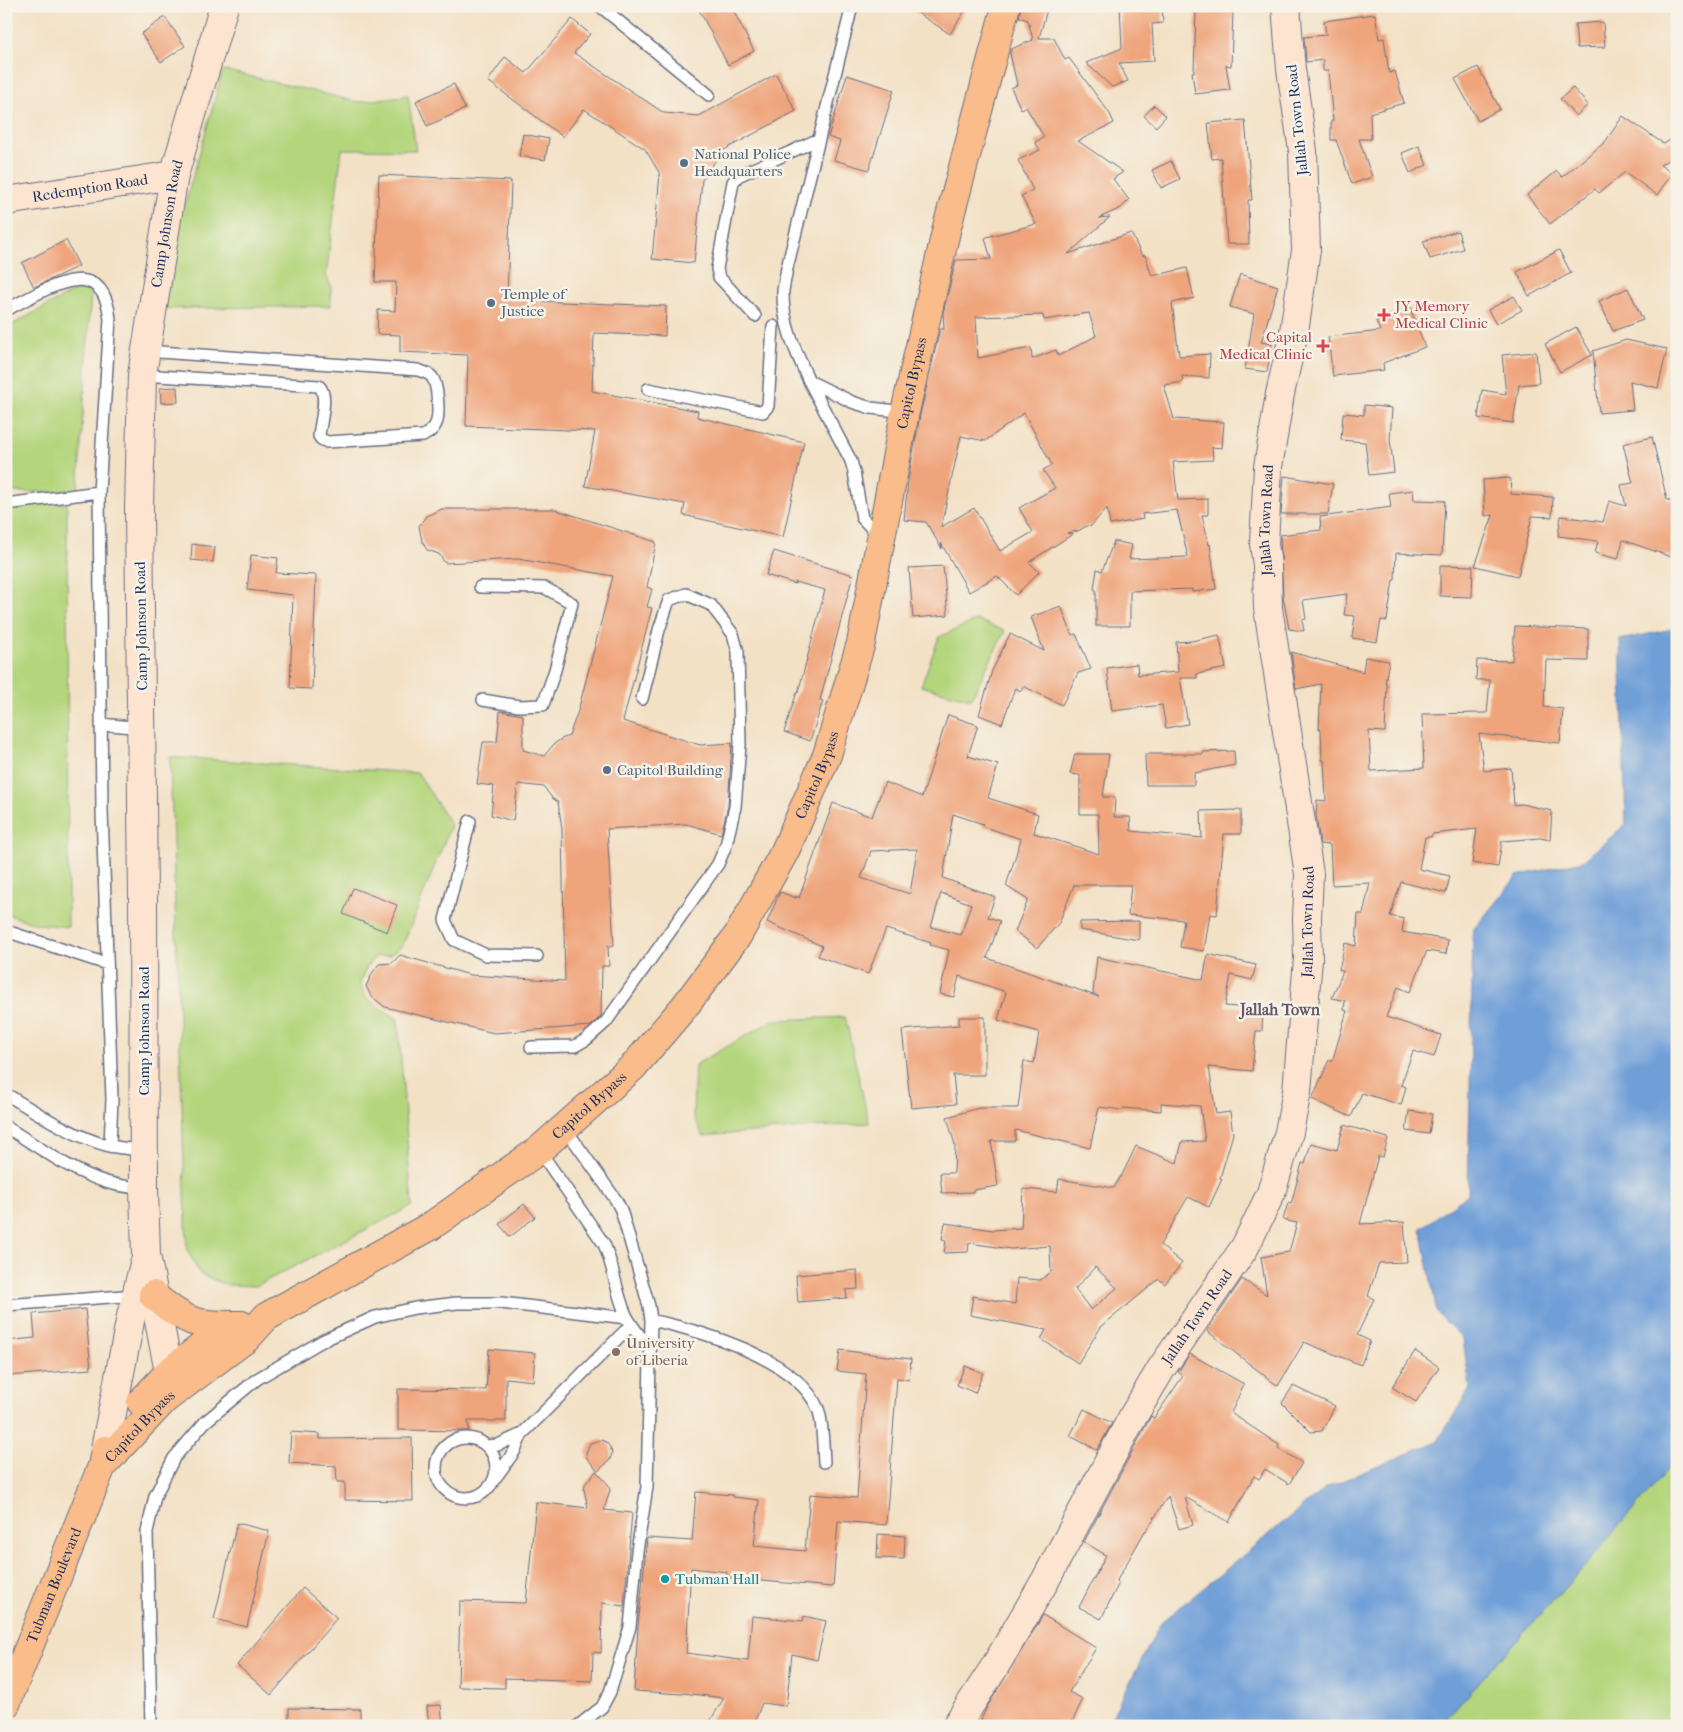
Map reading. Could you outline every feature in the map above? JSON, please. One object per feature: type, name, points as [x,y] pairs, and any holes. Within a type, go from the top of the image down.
[{"type":"highway","name":"Capitol Bypass","points":[[103,1458],[121,1425],[169,1372],[201,1347],[241,1325],[266,1317],[431,1226],[539,1150],[633,1067],[685,1006],[738,934],[785,850],[827,755],[861,643],[905,412],[947,227],[1006,6]]},
{"type":"highway","points":[[145,1295],[193,1321],[241,1325]]},
{"type":"highway","name":"Capitol Bypass","points":[[103,1458],[165,1399],[247,1338],[266,1317]]},
{"type":"highway","name":"Tubman Boulevard","points":[[6,1704],[103,1458]]},
{"type":"street","name":"Camp Johnson Road","points":[[165,1399],[169,1372],[145,1295],[139,509],[143,363],[174,175],[224,6]]},
{"type":"street","name":"Jallah Town Road","points":[[956,1726],[994,1668],[1045,1581],[1132,1418],[1161,1369],[1245,1247],[1271,1193],[1290,1132],[1297,1091],[1308,959],[1309,874],[1268,608],[1267,565],[1264,544],[1268,467],[1280,394],[1294,332],[1306,250],[1303,151],[1291,69],[1286,6]]},
{"type":"street","name":"Redemption Road","points":[[6,201],[174,175]]},
{"type":"street","name":"Camp Johnson Road","points":[[103,1458],[131,1316],[145,1295]]},
{"type":"lane","points":[[600,6],[709,95]]},
{"type":"lane","points":[[852,6],[783,290],[784,314],[791,339],[809,381],[851,461],[862,518],[881,538]]},
{"type":"lane","points":[[755,316],[719,277],[717,269],[733,182],[738,176],[819,139]]},
{"type":"lane","points":[[6,310],[52,286],[70,280],[84,280],[93,283],[102,291],[108,304],[110,319],[98,492],[102,811],[112,1099],[110,1146]]},
{"type":"lane","points":[[648,390],[763,412],[768,406],[773,326]]},
{"type":"lane","points":[[143,363],[418,370],[426,372],[436,384],[437,421],[431,430],[423,436],[327,442],[321,439],[320,436],[324,396],[319,386],[143,363]]},
{"type":"lane","points":[[809,381],[871,408],[905,412]]},
{"type":"lane","points":[[6,504],[98,492]]},
{"type":"lane","points":[[480,587],[545,588],[572,603],[556,670],[543,705],[518,706],[484,700]]},
{"type":"lane","points":[[531,1047],[575,1046],[587,1039],[606,1022],[718,864],[726,844],[734,807],[740,745],[738,652],[733,634],[711,605],[686,594],[669,600],[659,630],[642,699]]},
{"type":"lane","points":[[101,724],[142,728]]},
{"type":"lane","points":[[470,821],[445,920],[454,940],[486,955],[537,956]]},
{"type":"lane","points":[[6,931],[107,964]]},
{"type":"lane","points":[[6,1094],[55,1124],[85,1137],[110,1146],[145,1151]]},
{"type":"lane","points":[[6,1127],[89,1176],[107,1183],[144,1189]]},
{"type":"lane","points":[[565,1128],[616,1200],[621,1210],[649,1306],[651,1320],[647,1487],[636,1551],[630,1627],[610,1692],[602,1707],[578,1726]]},
{"type":"lane","points":[[539,1150],[604,1244],[629,1321],[649,1348]]},
{"type":"lane","points":[[6,1306],[145,1295]]},
{"type":"lane","points":[[151,1726],[148,1532],[155,1496],[174,1458],[204,1422],[257,1379],[322,1341],[375,1317],[415,1308],[457,1303],[501,1303],[629,1321]]},
{"type":"lane","points":[[651,1320],[722,1340],[774,1364],[791,1376],[808,1392],[819,1410],[824,1462]]},
{"type":"lane","points":[[495,1478],[494,1457],[486,1446],[477,1440],[467,1438],[452,1441],[443,1448],[435,1465],[436,1476],[442,1488],[450,1494],[464,1499],[475,1498],[484,1492],[495,1478],[514,1452],[522,1434],[629,1321]]},
{"type":"lane","points":[[486,1446],[498,1445],[522,1434]]},
{"type":"green space","points":[[223,70],[359,102],[408,95],[416,150],[342,149],[326,276],[331,286],[331,306],[154,309],[161,211],[185,205]]},
{"type":"green space","points":[[78,289],[91,290],[78,492],[6,492],[6,328]]},
{"type":"green space","points":[[67,503],[68,927],[37,924],[6,914],[6,505]]},
{"type":"green space","points":[[977,620],[1005,631],[971,699],[921,686],[939,637]]},
{"type":"green space","points":[[170,757],[418,773],[451,825],[403,945],[390,955],[375,957],[367,966],[360,983],[366,998],[398,1019],[412,1206],[256,1286],[226,1285],[200,1274],[187,1250]]},
{"type":"green space","points":[[845,1017],[869,1123],[703,1136],[693,1115],[695,1065],[773,1020]]},
{"type":"green space","points":[[1677,1458],[1677,1726],[1439,1726],[1583,1568]]},
{"type":"water","points":[[1677,628],[1677,1458],[1583,1568],[1439,1726],[1107,1726],[1161,1623],[1325,1488],[1438,1441],[1470,1389],[1463,1339],[1437,1313],[1421,1228],[1468,1195],[1473,930],[1517,876],[1583,861],[1626,824],[1620,640]]},
{"type":"building","points":[[697,6],[731,6],[754,51],[728,65]]},
{"type":"building","points":[[907,6],[968,6],[950,34]]},
{"type":"building","points":[[1021,6],[1048,6],[1039,38],[1054,38],[1065,60],[1069,58],[1110,114],[1114,123],[1078,141],[1123,172],[1113,179],[1129,200],[1121,208],[1099,218],[1110,217],[1068,254],[1131,233],[1142,256],[1145,255],[1152,276],[1187,268],[1194,298],[1172,303],[1179,356],[1210,354],[1209,378],[1182,376],[1183,382],[1164,385],[1174,419],[1224,422],[1222,448],[1212,447],[1213,460],[1173,462],[1178,500],[1208,499],[1208,515],[1202,515],[1210,544],[1216,589],[1192,592],[1192,589],[1130,591],[1130,626],[1096,626],[1096,590],[1094,589],[1097,569],[1102,571],[1114,541],[1132,545],[1129,559],[1188,557],[1177,510],[1142,514],[1143,519],[1110,525],[1107,508],[1090,527],[1088,525],[1078,531],[1067,533],[1073,534],[1029,562],[1039,572],[1016,595],[997,576],[969,592],[941,543],[942,549],[926,522],[904,520],[908,481],[920,415],[940,329],[944,329],[943,313],[956,260],[991,259],[985,238],[1036,224],[1021,196],[1033,190],[1018,160],[1040,150],[1035,142],[1044,137],[1026,107],[1021,109],[1011,88],[1017,85],[1010,53],[1011,49],[1033,40],[1028,20],[1019,17]],"holes":[[[1089,313],[1096,336],[1058,356],[1056,350],[1032,359],[1031,348],[978,358],[976,317],[1043,315],[1044,320]],[[1024,413],[1052,465],[1043,470],[1055,488],[1019,508],[1033,532],[1000,551],[974,508],[941,527],[961,436],[985,441]]]},
{"type":"building","points":[[1120,6],[1162,6],[1163,23],[1152,24],[1154,61],[1119,63],[1128,81],[1112,87],[1086,63],[1122,48]]},
{"type":"building","points":[[1196,11],[1233,11],[1231,66],[1226,65],[1230,90],[1195,94],[1192,72],[1194,72]]},
{"type":"building","points":[[1375,14],[1379,39],[1384,38],[1389,73],[1395,71],[1404,103],[1370,113],[1371,139],[1359,139],[1372,177],[1352,184],[1336,140],[1331,140],[1331,121],[1333,121],[1328,71],[1323,71],[1323,60],[1306,62],[1304,37],[1326,35],[1324,21]]},
{"type":"building","points":[[165,17],[185,46],[161,62],[141,34]]},
{"type":"building","name":"National Police Headquarters","points":[[572,19],[590,34],[574,53],[664,113],[699,116],[776,74],[796,111],[722,151],[702,180],[694,263],[652,259],[660,174],[645,149],[584,109],[563,137],[488,81],[505,57],[526,73]]},
{"type":"building","points":[[1603,22],[1605,47],[1577,48],[1575,24]]},
{"type":"building","points":[[1478,67],[1500,109],[1478,121],[1455,79]]},
{"type":"building","points":[[847,75],[894,90],[869,170],[834,160],[840,141],[828,137]]},
{"type":"building","points":[[454,84],[465,109],[427,126],[416,101]]},
{"type":"building","points":[[1573,88],[1588,105],[1576,116],[1560,99]]},
{"type":"building","points":[[1154,105],[1166,116],[1156,127],[1144,116]]},
{"type":"building","points":[[1623,116],[1664,144],[1670,140],[1677,154],[1660,165],[1672,173],[1657,195],[1625,172],[1599,193],[1595,189],[1550,224],[1527,195],[1557,171],[1562,177],[1605,142]]},
{"type":"building","points":[[1245,120],[1252,200],[1248,200],[1249,244],[1227,244],[1221,158],[1212,159],[1208,123]]},
{"type":"building","points":[[523,134],[549,139],[545,160],[519,156]]},
{"type":"building","points":[[1419,146],[1427,165],[1410,173],[1402,153]]},
{"type":"building","points":[[1171,161],[1180,179],[1161,188],[1152,170]]},
{"type":"building","name":"Temple of Justice","points":[[379,175],[511,181],[507,300],[666,306],[665,336],[594,333],[592,391],[698,411],[697,417],[804,442],[783,537],[683,515],[685,504],[585,486],[595,431],[466,426],[468,355],[400,352],[400,335],[377,334],[378,310],[395,311],[396,282],[375,282]]},
{"type":"building","points":[[1458,231],[1463,249],[1430,259],[1423,241]]},
{"type":"building","points":[[66,240],[79,266],[34,287],[22,263]]},
{"type":"building","points":[[1559,250],[1571,273],[1529,296],[1517,272]]},
{"type":"building","points":[[1240,274],[1278,286],[1261,342],[1272,344],[1267,372],[1245,369],[1254,314],[1230,307]]},
{"type":"building","points":[[1628,288],[1643,320],[1613,331],[1599,301]]},
{"type":"building","points":[[1514,296],[1522,310],[1496,324],[1488,310]]},
{"type":"building","points":[[1410,308],[1425,347],[1383,363],[1384,370],[1333,376],[1328,337],[1380,331],[1376,321]]},
{"type":"building","points":[[1576,327],[1592,355],[1560,372],[1545,344]]},
{"type":"building","points":[[1626,340],[1667,349],[1658,388],[1630,381],[1633,410],[1599,413],[1593,351]]},
{"type":"building","points":[[1536,352],[1539,383],[1519,385],[1513,423],[1478,418],[1482,390],[1506,394],[1502,355]]},
{"type":"building","points":[[177,387],[178,402],[161,403],[160,388]]},
{"type":"building","points":[[1364,405],[1392,408],[1390,439],[1394,472],[1369,475],[1365,442],[1341,440],[1343,413],[1364,415]]},
{"type":"building","points":[[1652,437],[1667,500],[1677,500],[1677,559],[1623,540],[1618,559],[1595,553],[1598,541],[1558,536],[1561,516],[1603,522],[1609,501],[1626,506],[1621,485],[1633,483],[1623,444]]},
{"type":"building","points":[[1284,476],[1333,484],[1328,514],[1281,514]]},
{"type":"building","points":[[1510,478],[1511,494],[1553,497],[1552,517],[1532,516],[1518,576],[1475,566],[1493,515],[1485,516],[1483,480]]},
{"type":"building","points":[[1413,490],[1414,500],[1445,501],[1442,555],[1396,553],[1395,580],[1393,580],[1387,621],[1381,620],[1377,642],[1352,638],[1355,616],[1344,615],[1347,594],[1303,600],[1306,619],[1302,620],[1304,631],[1289,629],[1283,596],[1280,535],[1321,530],[1320,517],[1391,507],[1389,493]]},
{"type":"building","points":[[442,509],[554,509],[656,542],[647,587],[652,589],[647,607],[652,608],[623,721],[700,745],[732,743],[728,806],[721,834],[686,824],[607,829],[614,946],[608,946],[609,966],[602,966],[601,1016],[591,1026],[494,1033],[385,1007],[371,996],[366,986],[379,964],[392,963],[400,955],[470,975],[565,981],[562,829],[558,802],[552,798],[544,787],[518,784],[513,821],[491,815],[494,786],[477,784],[483,742],[497,742],[500,711],[523,715],[523,750],[544,756],[554,744],[569,736],[578,711],[613,576],[518,559],[445,563],[439,554],[427,550],[422,541],[419,526],[426,516]]},
{"type":"building","points":[[192,544],[215,547],[213,562],[191,560]]},
{"type":"building","points":[[774,551],[853,575],[820,700],[823,701],[810,741],[784,732],[798,693],[825,590],[795,582],[795,584],[766,575]]},
{"type":"building","points":[[251,555],[278,558],[276,573],[316,575],[312,689],[290,688],[293,595],[247,590]]},
{"type":"building","points":[[1440,565],[1473,566],[1472,597],[1440,596]]},
{"type":"building","points":[[943,566],[948,615],[913,618],[909,568]]},
{"type":"building","points":[[1061,606],[1072,635],[1076,634],[1091,669],[1078,673],[1062,705],[1023,686],[1021,691],[1015,688],[1002,724],[979,715],[992,671],[1010,634],[1044,651],[1031,617]]},
{"type":"building","points":[[1515,626],[1588,629],[1588,661],[1546,660],[1544,707],[1563,709],[1560,743],[1479,734],[1484,771],[1511,768],[1514,805],[1522,804],[1552,811],[1550,840],[1540,838],[1502,841],[1498,867],[1472,863],[1477,829],[1432,834],[1431,837],[1425,837],[1419,869],[1450,876],[1446,893],[1401,882],[1390,916],[1404,919],[1402,932],[1448,940],[1446,954],[1427,951],[1410,992],[1398,987],[1386,1017],[1441,1035],[1434,1057],[1413,1051],[1401,1085],[1406,1087],[1401,1105],[1362,1093],[1351,1117],[1312,1099],[1329,1060],[1332,1062],[1347,1011],[1344,1010],[1345,1001],[1332,998],[1343,971],[1339,970],[1345,943],[1356,946],[1358,914],[1363,914],[1370,883],[1332,885],[1330,845],[1320,844],[1316,814],[1317,800],[1326,801],[1321,729],[1319,729],[1321,684],[1296,689],[1291,652],[1363,672],[1365,657],[1389,661],[1385,684],[1387,684],[1385,732],[1369,731],[1371,771],[1424,768],[1422,714],[1487,713],[1490,680],[1476,680],[1477,660],[1512,661]]},
{"type":"building","points":[[1219,635],[1226,668],[1197,674],[1197,678],[1180,678],[1188,724],[1166,728],[1162,705],[1112,711],[1107,668],[1137,664],[1138,675],[1178,672],[1176,642],[1192,641]]},
{"type":"building","points":[[948,715],[978,725],[968,756],[998,765],[988,798],[1038,814],[1034,833],[1099,854],[1098,814],[1080,814],[1080,775],[1070,774],[1075,754],[1109,754],[1103,797],[1115,797],[1114,817],[1130,817],[1131,831],[1202,838],[1201,811],[1241,810],[1241,834],[1224,834],[1217,915],[1210,914],[1204,951],[1180,947],[1184,920],[1128,915],[1131,885],[1074,885],[1059,923],[1037,948],[1015,931],[1028,900],[1006,886],[1021,839],[953,814],[943,878],[995,897],[988,917],[1000,921],[987,958],[1099,997],[1093,993],[1097,957],[1203,980],[1208,954],[1256,965],[1252,980],[1231,975],[1225,1006],[1263,1009],[1262,1031],[1256,1031],[1252,1071],[1209,1067],[1216,1114],[1230,1112],[1233,1134],[1220,1178],[1222,1179],[1209,1207],[1188,1197],[1160,1245],[1182,1263],[1165,1284],[1159,1279],[1101,1327],[1078,1363],[1041,1339],[1046,1330],[970,1315],[973,1296],[1015,1304],[1017,1278],[1040,1280],[1051,1272],[1050,1246],[1011,1249],[969,1243],[968,1252],[944,1253],[946,1240],[942,1239],[945,1223],[993,1230],[1021,1228],[1023,1189],[1057,1192],[1059,1179],[1114,1188],[1136,1146],[1177,1163],[1182,1142],[1205,1141],[1200,1106],[1161,1103],[1161,1111],[1123,1108],[1122,1110],[1099,1107],[1090,1148],[1015,1130],[1015,1141],[991,1141],[998,1186],[973,1190],[973,1192],[942,1193],[940,1173],[954,1173],[955,1145],[947,1117],[979,1108],[1018,1108],[1024,1061],[1034,1063],[1039,1032],[998,1020],[1006,992],[959,976],[954,997],[940,994],[949,950],[886,929],[868,974],[818,956],[822,946],[767,922],[780,892],[799,898],[833,803],[872,817],[885,782],[922,797]],"holes":[[[917,849],[910,894],[861,878],[871,851]],[[941,893],[971,904],[961,935],[931,927]],[[1095,1267],[1117,1288],[1091,1310],[1075,1289]]]},
{"type":"building","points":[[1234,751],[1235,765],[1194,773],[1194,785],[1146,785],[1145,754],[1203,754],[1203,752]]},
{"type":"building","points":[[353,888],[397,905],[387,932],[343,914]]},
{"type":"building","points":[[1139,921],[1139,940],[1080,930],[1080,922]]},
{"type":"building","points":[[959,1017],[985,1017],[985,1075],[953,1075],[956,1104],[911,1108],[902,1030],[959,1025]]},
{"type":"building","points":[[1409,1111],[1432,1114],[1429,1134],[1406,1131]]},
{"type":"building","points":[[1344,1125],[1388,1138],[1383,1157],[1378,1156],[1360,1224],[1404,1222],[1407,1262],[1379,1263],[1368,1296],[1374,1299],[1357,1335],[1370,1341],[1361,1365],[1304,1342],[1278,1386],[1207,1331],[1242,1279],[1267,1295],[1261,1257],[1289,1252],[1297,1223],[1283,1220],[1288,1203],[1291,1204],[1302,1163],[1305,1164],[1311,1143],[1337,1150]]},
{"type":"building","points":[[524,1204],[535,1217],[510,1237],[499,1224]]},
{"type":"building","points":[[857,1270],[858,1289],[846,1290],[847,1298],[798,1302],[796,1275]]},
{"type":"building","points":[[85,1309],[91,1369],[9,1376],[6,1341],[35,1338],[33,1314]]},
{"type":"building","points":[[489,1349],[535,1353],[533,1381],[506,1378],[506,1421],[468,1421],[469,1431],[398,1430],[398,1389],[486,1390]]},
{"type":"building","points":[[840,1350],[911,1359],[909,1380],[897,1378],[886,1525],[838,1521],[833,1587],[726,1578],[727,1572],[691,1568],[686,1653],[748,1661],[752,1616],[803,1621],[804,1616],[826,1621],[817,1660],[792,1654],[786,1706],[762,1703],[753,1726],[707,1726],[724,1698],[683,1693],[634,1691],[647,1538],[692,1541],[696,1492],[733,1495],[733,1497],[759,1500],[754,1546],[805,1551],[810,1494],[857,1498],[866,1374],[837,1371]]},
{"type":"building","points":[[1415,1351],[1439,1367],[1416,1402],[1392,1387]]},
{"type":"building","points":[[1190,1354],[1244,1384],[1231,1413],[1279,1445],[1278,1448],[1302,1463],[1289,1484],[1265,1469],[1259,1479],[1254,1476],[1229,1522],[1185,1497],[1193,1525],[1179,1529],[1168,1496],[1145,1531],[1116,1582],[1119,1583],[1101,1619],[1079,1607],[1106,1555],[1084,1542],[1151,1416],[1154,1418],[1183,1376],[1178,1372]]},
{"type":"building","points":[[965,1366],[983,1373],[975,1393],[957,1385]]},
{"type":"building","points":[[1293,1386],[1335,1406],[1322,1431],[1311,1432],[1282,1403]]},
{"type":"building","points":[[1084,1409],[1112,1423],[1097,1450],[1070,1436]]},
{"type":"building","points":[[291,1432],[320,1434],[320,1439],[412,1438],[413,1501],[345,1500],[345,1482],[337,1482],[336,1466],[289,1463]]},
{"type":"building","points":[[601,1440],[606,1442],[612,1453],[610,1460],[598,1471],[587,1458],[586,1453],[590,1443]]},
{"type":"building","points":[[596,1471],[608,1484],[610,1490],[604,1510],[632,1513],[624,1606],[602,1603],[601,1653],[593,1652],[592,1681],[505,1678],[505,1688],[458,1687],[460,1601],[526,1603],[536,1502],[588,1508],[584,1490],[585,1484]]},
{"type":"building","points":[[237,1523],[269,1531],[247,1627],[214,1619]]},
{"type":"building","points":[[878,1534],[905,1536],[904,1559],[877,1558]]},
{"type":"building","points":[[303,1588],[337,1618],[271,1695],[237,1665]]},
{"type":"building","points":[[1043,1615],[1096,1648],[1069,1692],[1083,1699],[1070,1726],[978,1726],[987,1707]]},
{"type":"building","points":[[441,1705],[443,1726],[429,1726],[427,1706]]},
{"type":"building","points":[[289,1708],[360,1709],[360,1726],[289,1726]]},
{"type":"place","name":"National Police Headquarters","points":[[684,163]]},
{"type":"place","name":"Temple of Justice","points":[[491,303]]},
{"type":"place","name":"JY Memory Medical Clinic","points":[[1384,315]]},
{"type":"place","name":"Capital Medical Clinic","points":[[1323,346]]},
{"type":"place","name":"Capitol Building","points":[[607,770]]},
{"type":"place","name":"University of Liberia","points":[[616,1352]]},
{"type":"place","name":"Tubman Hall","points":[[665,1579]]},
{"type":"district","name":"Jallah Town","points":[[1280,1009]]}]
